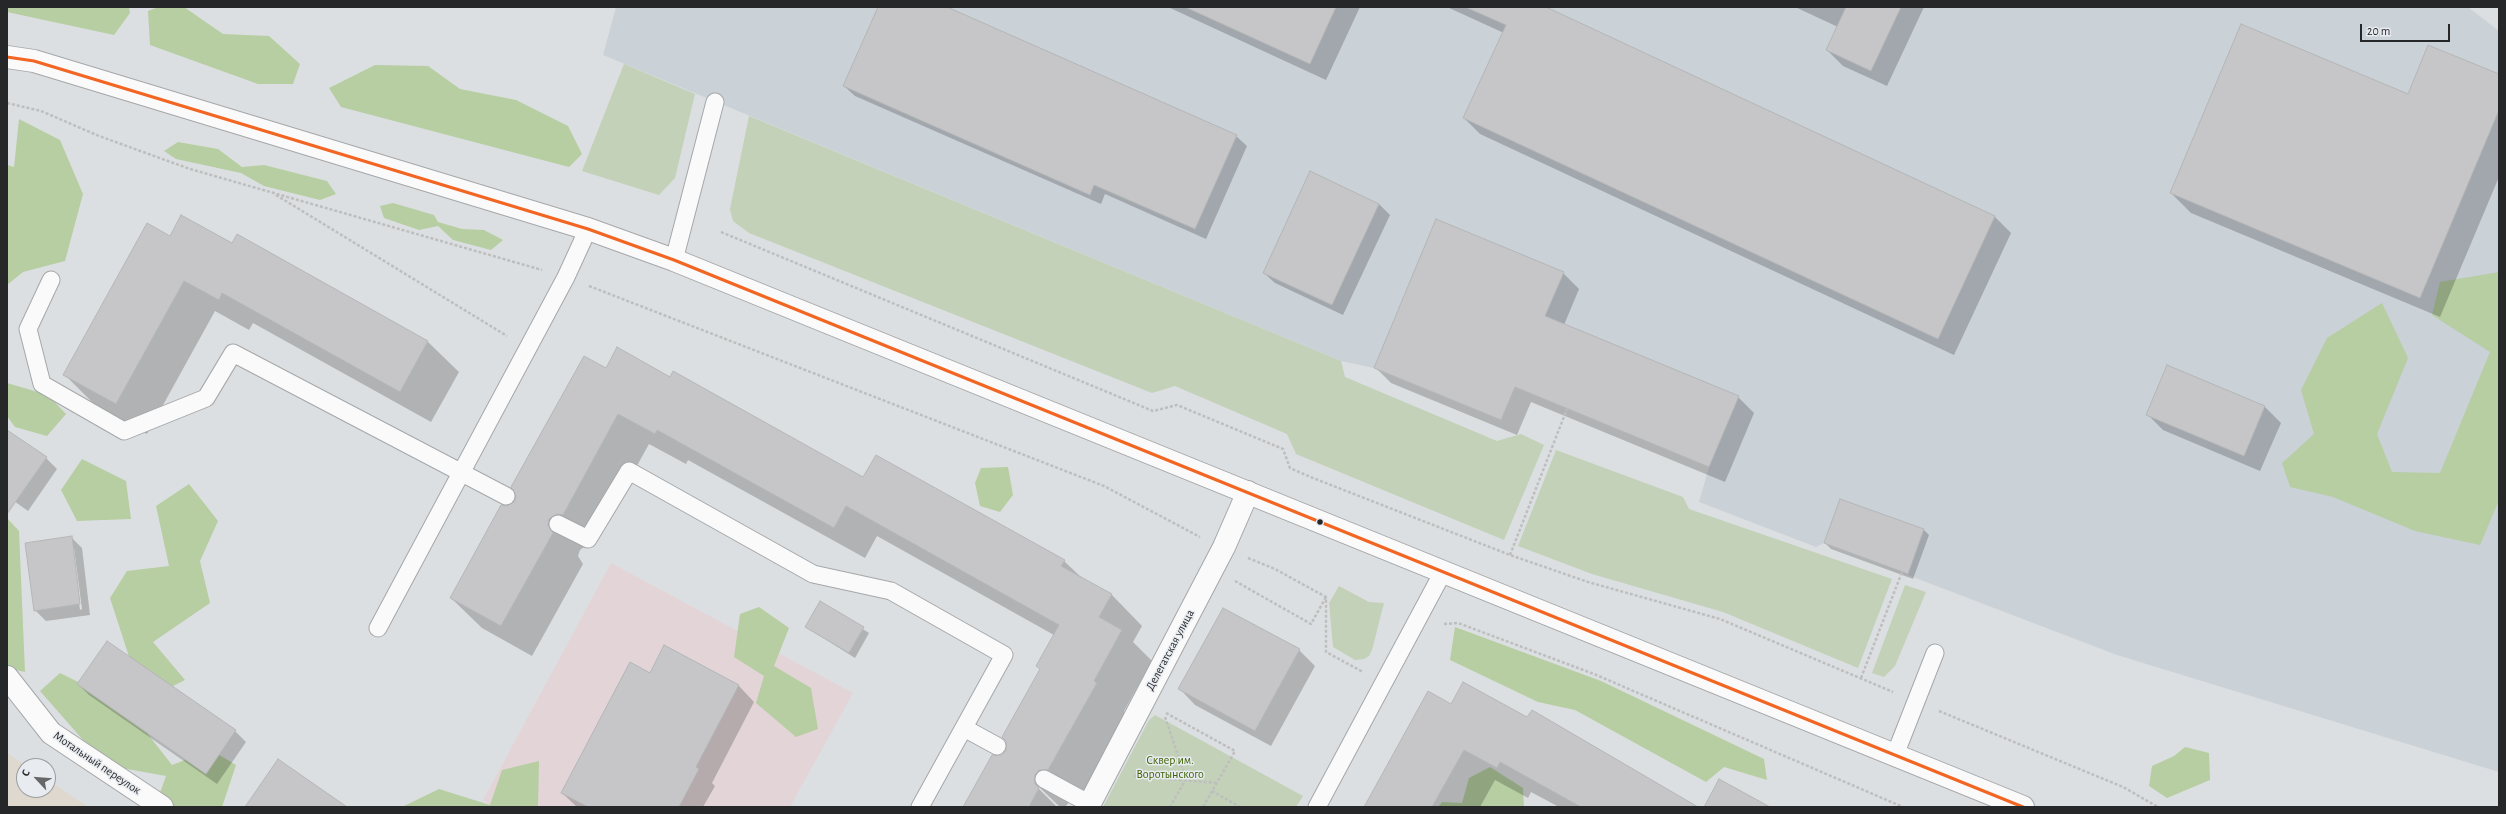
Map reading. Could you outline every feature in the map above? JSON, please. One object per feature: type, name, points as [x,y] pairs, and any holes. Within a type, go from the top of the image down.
[{"type":"street","points":[[7,57],[34,61],[588,229],[674,260],[2023,807]]},
{"type":"street","name":"Делегатская улица","points":[[1089,805],[1224,547],[1248,492]]},
{"type":"street","name":"Мотальный переулок","points":[[7,677],[51,732],[162,807]]},
{"type":"lane","points":[[674,260],[715,102]]},
{"type":"lane","points":[[378,628],[566,277],[588,229]]},
{"type":"lane","points":[[51,280],[28,329],[42,384],[124,431],[206,398],[233,353],[506,496]]},
{"type":"lane","points":[[558,524],[588,540],[629,471],[813,574],[891,591],[1004,655],[920,807]]},
{"type":"lane","points":[[1317,807],[1443,572]]},
{"type":"lane","points":[[1895,755],[1935,653]]},
{"type":"lane","points":[[964,728],[997,746]]},
{"type":"lane","points":[[1044,779],[1089,805]]},
{"type":"path","points":[[7,103],[41,111],[99,136],[190,169],[566,277],[1104,486],[1206,540],[1275,569],[1326,597]]},
{"type":"path","points":[[272,193],[528,348]]},
{"type":"path","points":[[721,232],[1154,412],[1177,405],[1283,449],[1290,468],[1510,555],[1588,582],[1720,618],[2123,787],[2158,807]]},
{"type":"path","points":[[1510,555],[1567,409]]},
{"type":"path","points":[[1861,678],[1902,572]]},
{"type":"path","points":[[1232,580],[1311,624],[1326,597]]},
{"type":"path","points":[[1326,597],[1326,652],[1384,683]]},
{"type":"path","points":[[1439,627],[1446,623],[1458,623],[1594,674],[1903,807]]},
{"type":"path","points":[[1170,807],[1186,779],[1163,712],[1235,751],[1203,807]]},
{"type":"path","points":[[1106,774],[1186,779],[1217,783]]},
{"type":"path","points":[[1212,791],[1240,807]]},
{"type":"shaded area","points":[[616,7],[2468,7],[2499,31],[2499,772],[2117,655],[1824,543],[1816,547],[1699,502],[1709,467],[1515,387],[1501,420],[1374,368],[1341,361],[603,55]]},
{"type":"shaded area","points":[[611,563],[853,693],[790,807],[493,807],[483,800]]},
{"type":"shaded area","points":[[7,753],[16,759],[16,798],[56,798],[56,785],[88,807],[7,807]]},
{"type":"green space","points":[[7,7],[129,7],[130,13],[114,35],[7,12]]},
{"type":"green space","points":[[158,7],[184,7],[223,34],[269,36],[300,64],[293,84],[258,84],[150,45],[148,11]]},
{"type":"green space","points":[[624,64],[695,94],[675,178],[659,195],[582,171]]},
{"type":"green space","points":[[375,65],[428,66],[460,89],[516,100],[568,126],[582,154],[569,167],[341,107],[329,88]]},
{"type":"green space","points":[[749,116],[1341,361],[1345,377],[1497,441],[1521,434],[1544,445],[1504,540],[1296,454],[1287,434],[1175,386],[1152,393],[749,233],[733,221],[730,209]]},
{"type":"green space","points":[[19,119],[60,140],[83,194],[65,261],[23,272],[7,285],[7,165],[14,167]]},
{"type":"green space","points":[[178,142],[218,149],[242,167],[264,165],[327,181],[336,194],[320,200],[264,186],[241,173],[176,159],[164,151]]},
{"type":"green space","points":[[393,203],[434,215],[438,222],[462,229],[484,230],[503,240],[491,250],[453,240],[438,226],[419,230],[384,218],[380,206]]},
{"type":"green space","points":[[2499,272],[2499,500],[2480,545],[2415,531],[2333,497],[2290,487],[2282,463],[2314,434],[2301,390],[2327,338],[2382,303],[2408,358],[2377,434],[2392,472],[2440,473],[2490,352],[2432,315],[2440,282]]},
{"type":"green space","points":[[7,383],[48,395],[66,414],[47,436],[15,427],[7,416]]},
{"type":"green space","points":[[1556,450],[1683,497],[1689,509],[1892,579],[1858,668],[1723,612],[1592,574],[1518,546]]},
{"type":"green space","points":[[82,459],[126,481],[131,519],[77,521],[61,490]]},
{"type":"green space","points":[[1008,467],[1013,495],[1000,512],[980,506],[975,483],[981,468]]},
{"type":"green space","points":[[189,484],[218,521],[200,561],[210,603],[153,642],[185,680],[163,691],[134,672],[110,598],[127,571],[169,566],[156,506]]},
{"type":"green space","points":[[7,518],[19,531],[25,672],[7,668]]},
{"type":"green space","points":[[1905,585],[1926,592],[1895,666],[1884,677],[1872,673]]},
{"type":"green space","points":[[1339,586],[1369,602],[1384,603],[1372,650],[1369,656],[1364,659],[1355,660],[1333,647],[1329,603]]},
{"type":"green space","points":[[759,607],[789,628],[774,666],[811,688],[818,729],[796,737],[756,703],[764,676],[734,657],[740,614]]},
{"type":"green space","points":[[1455,627],[1601,681],[1764,759],[1767,780],[1724,767],[1706,782],[1575,710],[1538,702],[1450,660]]},
{"type":"green space","points":[[60,673],[125,705],[172,765],[211,750],[236,765],[222,807],[155,807],[166,776],[105,765],[40,691]]},
{"type":"green space","name":"Сквер им. Воротынского","points":[[1155,715],[1303,796],[1296,807],[1103,807],[1149,720]]},
{"type":"green space","points":[[2185,747],[2209,753],[2210,780],[2167,798],[2149,786],[2152,766],[2174,756]]},
{"type":"green space","points":[[539,761],[538,807],[402,807],[439,789],[490,805],[502,770]]},
{"type":"green space","points":[[1490,767],[1523,788],[1524,807],[1438,807],[1442,802],[1462,803],[1469,778]]},
{"type":"building","points":[[878,7],[947,7],[1237,135],[1195,229],[1094,185],[1090,195],[843,86]]},
{"type":"building","points":[[1185,7],[1336,7],[1310,64]]},
{"type":"building","points":[[1465,7],[1546,7],[1995,216],[1938,339],[1463,118],[1506,25]]},
{"type":"building","points":[[1846,7],[1901,7],[1871,71],[1826,50]]},
{"type":"building","points":[[2241,24],[2408,94],[2428,45],[2499,74],[2499,110],[2420,298],[2170,193]]},
{"type":"building","points":[[1310,171],[1379,204],[1332,305],[1263,273]]},
{"type":"building","points":[[181,215],[232,243],[237,234],[428,341],[400,392],[222,293],[219,300],[184,281],[116,404],[63,375],[147,223],[170,236]]},
{"type":"building","points":[[1436,219],[1564,272],[1545,316],[1739,396],[1709,467],[1515,387],[1501,420],[1374,368]]},
{"type":"building","points":[[617,347],[670,377],[673,371],[863,477],[876,455],[1065,560],[1061,566],[1112,594],[1099,617],[1122,630],[1094,681],[1097,683],[1048,770],[1039,770],[1035,775],[1035,784],[1039,788],[1029,807],[963,807],[992,755],[1002,755],[1006,750],[1006,741],[1002,737],[1040,669],[1036,666],[1059,625],[846,506],[834,528],[657,430],[655,434],[618,414],[563,515],[557,514],[549,519],[548,525],[553,533],[501,626],[450,598],[501,505],[507,506],[515,501],[516,495],[511,487],[584,356],[606,368]]},
{"type":"building","points":[[2167,365],[2265,406],[2244,456],[2146,415]]},
{"type":"building","points":[[7,430],[47,457],[7,514]]},
{"type":"building","points":[[1840,499],[1924,529],[1908,574],[1824,543]]},
{"type":"building","points":[[72,536],[80,604],[34,611],[25,543]]},
{"type":"building","points":[[820,601],[864,627],[849,653],[805,627]]},
{"type":"building","points":[[1223,608],[1300,649],[1255,731],[1178,689]]},
{"type":"building","points":[[107,641],[236,730],[206,774],[77,684]]},
{"type":"building","points":[[664,645],[739,685],[696,767],[699,769],[679,807],[588,807],[561,793],[630,662],[650,673]]},
{"type":"building","points":[[1463,682],[1527,717],[1532,710],[1698,807],[1581,807],[1500,762],[1497,768],[1464,750],[1432,807],[1364,807],[1428,691],[1451,704]]},
{"type":"building","points":[[278,759],[347,807],[245,807]]},
{"type":"building","points":[[1719,779],[1770,807],[1704,807]]},
{"type":"transit line","points":[[7,57],[34,61],[588,229],[674,260],[2023,807]]}]
